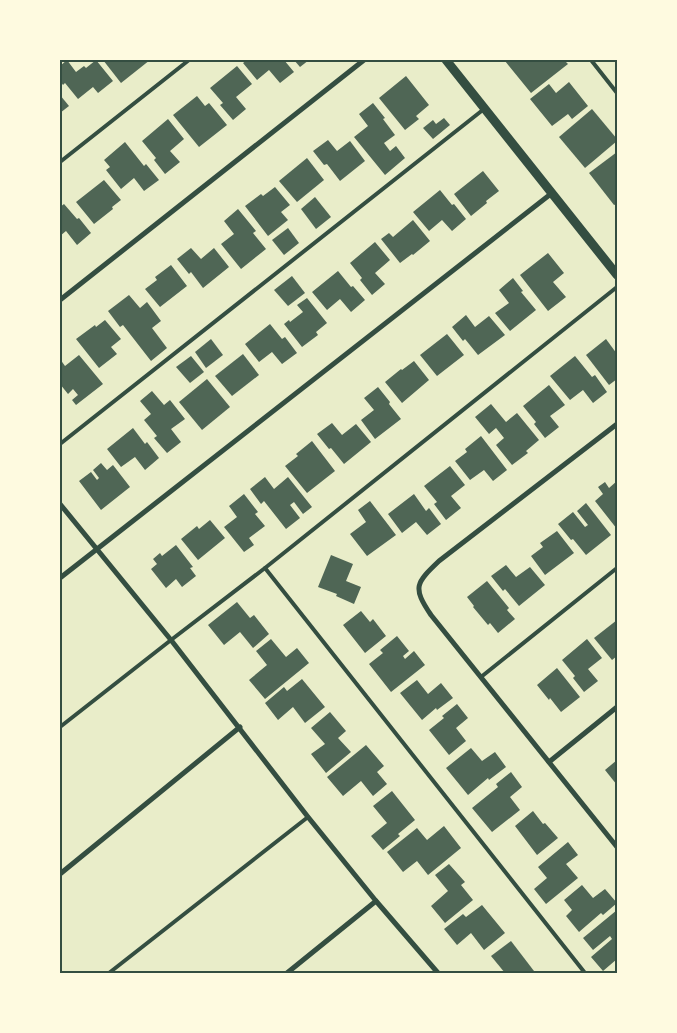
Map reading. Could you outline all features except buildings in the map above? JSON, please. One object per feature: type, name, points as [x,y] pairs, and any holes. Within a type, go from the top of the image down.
[{"type":"street","points":[[60,300],[364,60]]},
{"type":"street","points":[[446,60],[617,275]]},
{"type":"street","points":[[60,578],[553,193]]},
{"type":"street","points":[[617,424],[439,561],[423,577],[419,593],[421,600],[431,615],[617,846]]},
{"type":"street","points":[[60,504],[240,727],[308,817],[376,901],[438,973]]},
{"type":"street","points":[[549,762],[617,708]]},
{"type":"street","points":[[60,874],[240,727]]},
{"type":"street","points":[[286,973],[376,901]]},
{"type":"lane","points":[[60,162],[189,60]]},
{"type":"lane","points":[[591,60],[617,93]]},
{"type":"lane","points":[[60,444],[485,108]]},
{"type":"lane","points":[[60,728],[265,568],[617,287]]},
{"type":"lane","points":[[265,568],[585,973]]},
{"type":"lane","points":[[482,677],[617,568]]},
{"type":"lane","points":[[109,973],[308,817]]}]
